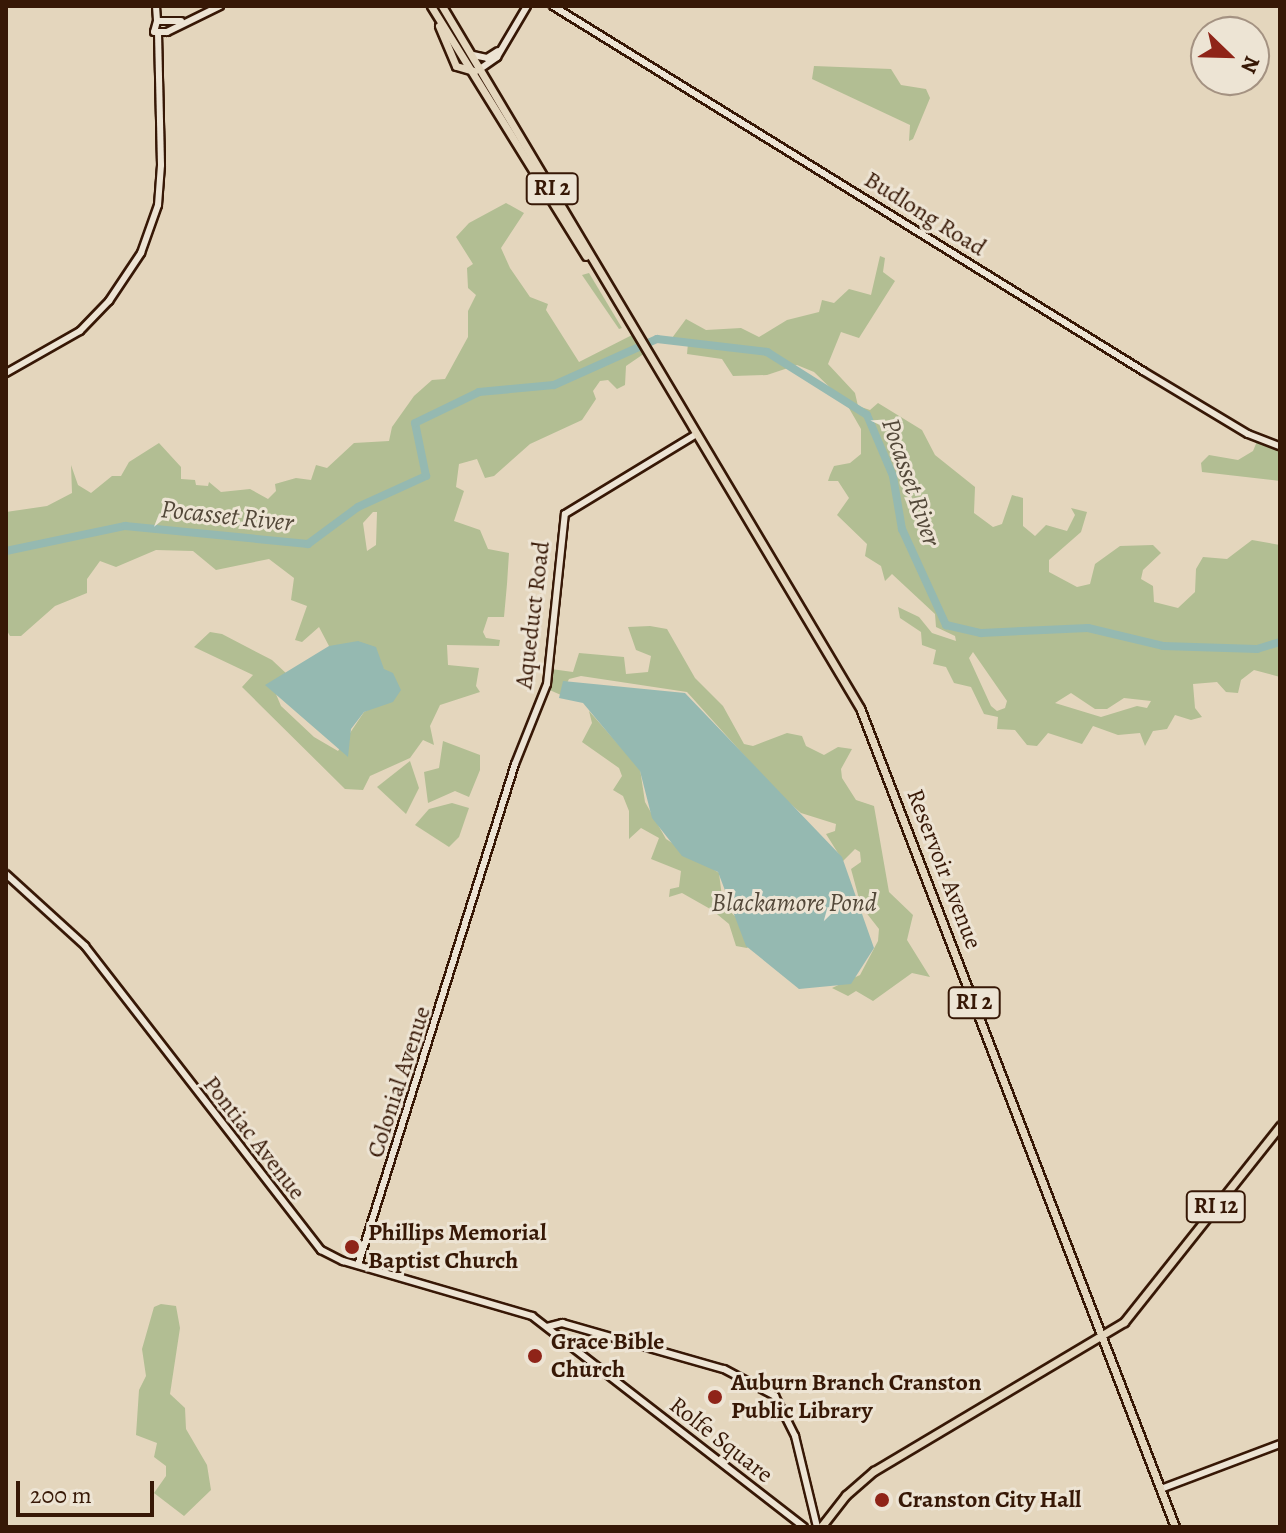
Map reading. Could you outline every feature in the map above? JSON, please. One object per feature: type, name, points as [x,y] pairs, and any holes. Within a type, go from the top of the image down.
[{"type":"main road","name":"Reservoir Avenue","points":[[442,6],[471,54],[476,70],[867,724],[1175,1527]]},
{"type":"main road","points":[[433,9],[456,66],[476,70]]},
{"type":"main road","name":"RI 12","points":[[819,1527],[846,1495],[874,1471],[1103,1338],[1140,1303],[1280,1126]]},
{"type":"street","points":[[156,6],[159,21]]},
{"type":"street","points":[[160,33],[220,6]]},
{"type":"street","points":[[476,70],[501,48],[527,6]]},
{"type":"street","name":"Budlong Road","points":[[553,6],[1154,378],[1280,446]]},
{"type":"street","points":[[160,33],[152,28],[159,21],[182,21]]},
{"type":"street","points":[[6,373],[80,331],[109,301],[141,253],[158,205],[161,165],[160,33]]},
{"type":"street","points":[[471,54],[487,58],[501,48]]},
{"type":"street","name":"Aqueduct Road","points":[[473,910],[515,764],[547,684],[565,514],[695,435]]},
{"type":"street","name":"Pontiac Avenue","points":[[6,874],[85,946],[309,1238],[333,1257],[544,1324],[562,1323],[724,1369],[775,1396],[795,1436],[819,1527]]},
{"type":"street","name":"Colonial Avenue","points":[[358,1265],[473,910]]},
{"type":"street","name":"Rolfe Square","points":[[544,1324],[804,1527]]},
{"type":"street","points":[[1161,1489],[1280,1444]]},
{"type":"green space","points":[[814,66],[891,69],[901,85],[926,89],[930,98],[913,139],[909,141],[910,125],[812,79]]},
{"type":"green space","points":[[506,203],[524,213],[501,248],[510,268],[530,297],[548,304],[546,310],[579,362],[634,334],[645,353],[626,366],[625,385],[617,389],[608,380],[600,381],[593,391],[596,399],[582,420],[530,444],[494,476],[485,478],[477,459],[459,464],[456,487],[464,491],[454,521],[480,530],[488,549],[509,553],[507,584],[504,617],[488,617],[483,632],[486,638],[500,640],[499,646],[447,645],[448,665],[479,668],[476,686],[480,692],[440,705],[430,726],[434,745],[423,740],[410,758],[370,776],[363,790],[345,789],[242,687],[253,675],[194,647],[210,632],[222,634],[272,660],[289,676],[273,687],[281,706],[314,737],[338,751],[364,712],[385,701],[384,669],[329,646],[319,627],[302,642],[295,640],[307,606],[291,600],[294,578],[269,559],[216,570],[193,551],[156,550],[116,567],[100,561],[87,579],[87,593],[55,606],[21,636],[10,636],[6,629],[6,512],[47,506],[72,493],[71,465],[78,485],[91,493],[112,476],[121,476],[129,462],[159,443],[181,467],[181,479],[195,480],[196,485],[208,486],[209,482],[221,492],[250,489],[268,499],[276,491],[275,484],[296,478],[311,480],[316,465],[327,468],[354,443],[389,441],[392,427],[414,396],[432,380],[445,379],[468,337],[468,311],[476,295],[468,288],[467,268],[473,264],[456,237],[469,223]],"holes":[[[373,512],[377,512],[376,545],[367,551],[363,523]]]},
{"type":"green space","points":[[880,256],[885,258],[883,272],[895,281],[859,338],[841,332],[828,364],[855,393],[858,406],[870,410],[878,403],[922,430],[935,455],[975,487],[974,513],[993,527],[1002,524],[1012,495],[1023,498],[1023,526],[1035,536],[1046,525],[1067,531],[1075,515],[1071,508],[1087,512],[1081,532],[1049,560],[1049,572],[1077,587],[1090,584],[1095,564],[1120,546],[1153,545],[1161,553],[1143,570],[1141,579],[1153,586],[1154,602],[1178,608],[1195,592],[1196,569],[1203,557],[1227,559],[1252,540],[1280,545],[1280,677],[1254,670],[1241,680],[1238,693],[1226,692],[1217,682],[1193,684],[1195,708],[1202,717],[1191,720],[1175,715],[1167,729],[1153,731],[1145,746],[1140,733],[1118,735],[1093,726],[1082,744],[1048,733],[1037,746],[1027,745],[1015,730],[997,729],[998,717],[984,714],[971,687],[954,683],[946,667],[933,664],[936,650],[922,645],[921,632],[900,618],[898,607],[919,617],[932,633],[956,641],[955,636],[936,627],[935,614],[892,574],[885,581],[881,566],[865,556],[867,544],[837,515],[849,498],[838,481],[828,481],[830,475],[834,466],[850,463],[861,454],[861,429],[846,403],[814,372],[797,365],[767,375],[733,376],[722,359],[687,354],[688,343],[672,338],[686,319],[706,330],[741,328],[759,337],[787,320],[819,312],[822,300],[834,303],[849,289],[871,295]],"holes":[[[973,652],[1007,701],[1005,708],[997,711],[991,706],[969,658]],[[1071,693],[1095,709],[1107,709],[1124,698],[1151,701],[1147,708],[1137,706],[1101,717],[1055,703]]]},
{"type":"green space","points":[[589,273],[622,328],[619,329],[582,275]]},
{"type":"green space","points":[[1258,439],[1280,447],[1280,481],[1202,472],[1201,463],[1209,455],[1238,460],[1253,451]]},
{"type":"green space","points":[[628,627],[667,629],[695,678],[723,706],[744,744],[753,746],[787,733],[802,736],[806,746],[824,755],[838,747],[852,749],[841,769],[842,778],[856,800],[874,806],[889,892],[913,915],[907,940],[930,977],[912,973],[873,1001],[856,991],[848,996],[832,988],[860,975],[878,941],[879,929],[861,906],[851,869],[861,862],[860,852],[855,849],[843,861],[826,834],[835,831],[836,824],[801,813],[779,794],[687,692],[581,676],[569,679],[561,695],[545,688],[551,669],[573,672],[579,653],[624,657],[626,674],[648,672],[651,656],[636,650]]},
{"type":"green space","points":[[589,711],[640,769],[645,802],[666,839],[719,873],[723,905],[738,919],[751,945],[747,948],[736,946],[729,924],[712,910],[682,893],[669,897],[670,889],[679,887],[681,871],[651,859],[659,838],[641,828],[629,839],[629,811],[623,796],[613,790],[622,776],[619,768],[582,742],[592,723]]},
{"type":"green space","points":[[443,741],[480,755],[480,770],[469,797],[455,791],[428,803],[424,772],[439,768]]},
{"type":"green space","points":[[410,761],[419,788],[406,814],[377,787]]},
{"type":"green space","points":[[452,803],[469,808],[459,837],[449,847],[415,825],[429,809]]},
{"type":"green space","points":[[161,1304],[176,1306],[180,1328],[170,1394],[185,1408],[186,1429],[207,1465],[211,1490],[184,1516],[154,1493],[166,1476],[166,1466],[154,1457],[157,1443],[136,1435],[139,1390],[146,1376],[142,1349],[154,1307]]},
{"type":"water","points":[[358,641],[376,647],[384,669],[393,673],[401,690],[393,702],[364,712],[351,729],[348,757],[265,685],[329,646]]},
{"type":"water","name":"Blackamore Pond","points":[[563,681],[685,693],[842,857],[874,948],[851,984],[799,989],[746,946],[718,872],[682,856],[652,818],[640,771],[583,703],[559,698]]},
{"type":"waterway","name":"Pocasset River","points":[[6,551],[125,526],[308,544],[358,507],[426,476],[415,423],[479,392],[554,385],[657,339],[767,352],[867,415],[893,476],[902,529],[946,625],[981,633],[1088,628],[1163,646],[1257,649],[1280,642]]},
{"type":"place","name":"Phillips Memorial Baptist Church","points":[[352,1247]]},
{"type":"place","name":"Grace Bible Church","points":[[535,1356]]},
{"type":"place","name":"Auburn Branch Cranston Public Library","points":[[715,1397]]},
{"type":"place","name":"Cranston City Hall","points":[[882,1500]]}]
